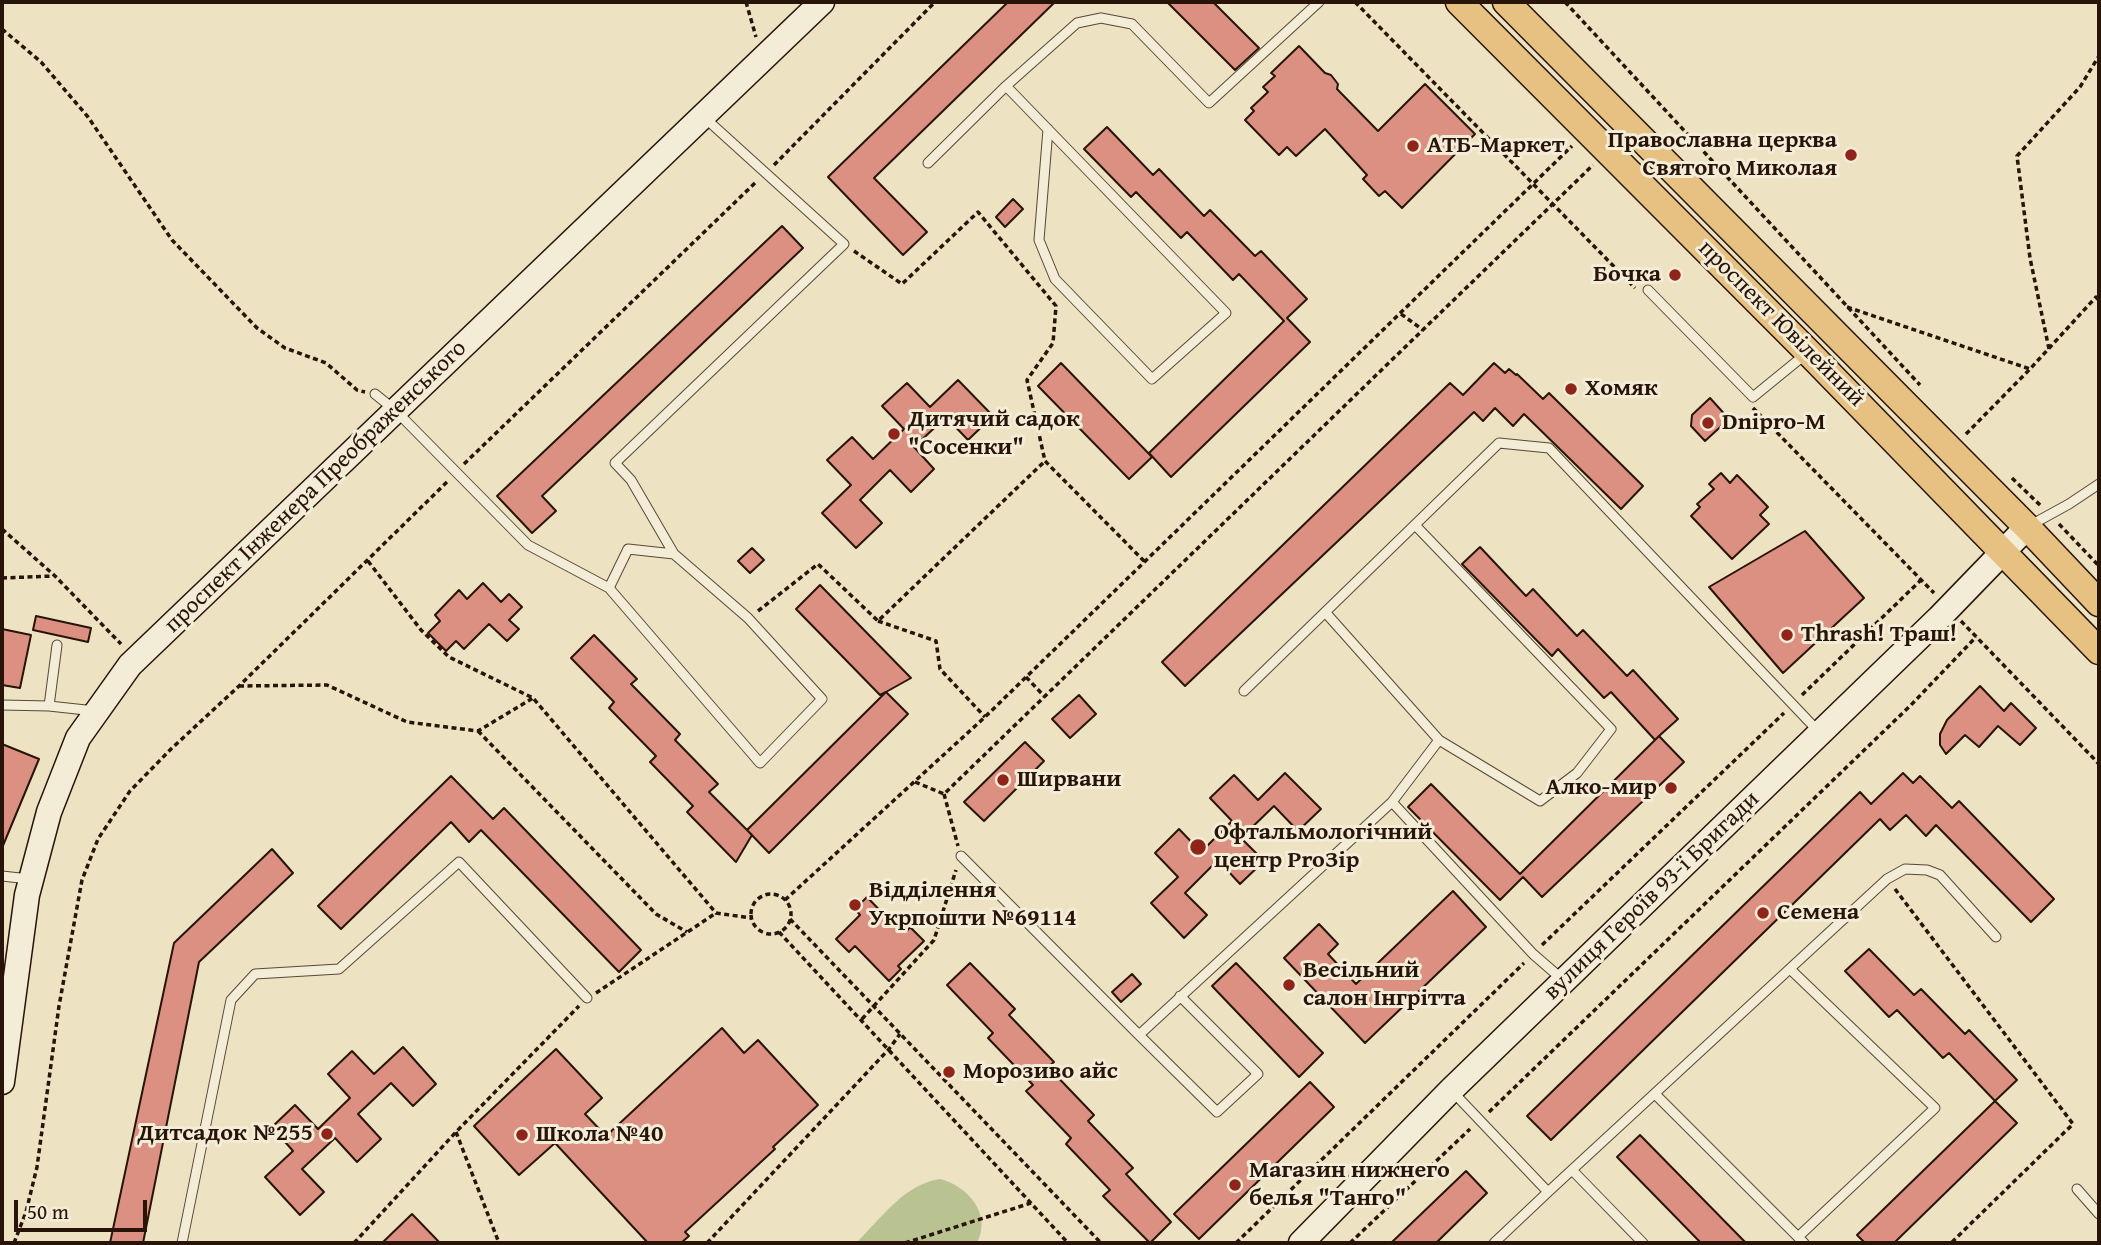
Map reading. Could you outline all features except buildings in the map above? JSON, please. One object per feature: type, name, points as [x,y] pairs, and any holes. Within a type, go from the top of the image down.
[{"type":"main road","name":"проспект Інженера Преображенського","points":[[2,1082],[31,879],[49,812],[78,738],[130,665],[822,2]]},
{"type":"main road","name":"проспект Ювілейний","points":[[1459,2],[1808,352],[2099,651]]},
{"type":"main road","name":"проспект Ювілейний","points":[[1506,2],[2038,521],[2099,603]]},
{"type":"main road","name":"вулиця Героїв 93-ї Бригади","points":[[1301,1243],[1451,1090],[2038,521]]},
{"type":"lane","points":[[928,163],[1006,86],[1077,23],[1101,19],[1132,24],[1209,103],[1319,2]]},
{"type":"lane","points":[[1006,86],[1048,129],[1226,313],[1152,379],[1055,279],[1039,240],[1048,129]]},
{"type":"lane","points":[[375,394],[396,411],[528,545],[609,588],[760,763],[822,699],[748,618],[674,554],[631,480],[615,463],[844,244],[703,116]]},
{"type":"lane","points":[[1648,290],[1753,397],[1808,352]]},
{"type":"lane","points":[[1244,691],[1499,443],[1549,449],[1821,733]]},
{"type":"lane","points":[[2038,521],[2099,484]]},
{"type":"lane","points":[[1325,612],[1439,740],[1540,800],[1577,773],[1611,729],[1415,525]]},
{"type":"lane","points":[[609,588],[628,549],[674,554]]},
{"type":"lane","points":[[49,706],[57,645]]},
{"type":"lane","points":[[2,705],[49,706],[97,712]]},
{"type":"lane","points":[[1139,1035],[1392,802],[1439,740]]},
{"type":"lane","points":[[1392,802],[1533,954],[1564,981]]},
{"type":"lane","points":[[961,856],[1217,1112],[1258,1074],[1180,996]]},
{"type":"lane","points":[[182,1243],[231,1000],[255,974],[340,970],[459,862],[587,998]]},
{"type":"lane","points":[[1494,1243],[1887,879],[1905,869],[1927,870],[1940,874],[1996,937]]},
{"type":"lane","points":[[2,876],[31,879]]},
{"type":"lane","points":[[1655,1094],[1801,1240],[1935,1108],[1790,969]]},
{"type":"lane","points":[[1451,1090],[1548,1192]]},
{"type":"lane","points":[[1572,1170],[1643,1243]]},
{"type":"lane","points":[[2077,1189],[2099,1214]]},
{"type":"path","points":[[746,2],[759,45]]},
{"type":"path","points":[[13,1243],[26,1212],[37,1167],[59,1006],[82,880],[98,839],[130,791],[192,727],[239,686],[765,174],[935,2]]},
{"type":"path","points":[[1564,2],[1928,394]]},
{"type":"path","points":[[2,29],[41,62],[80,107],[172,240],[257,328],[285,348],[326,363],[357,390],[375,394]]},
{"type":"path","points":[[2049,349],[2030,258],[2018,156],[2080,87],[2099,56]]},
{"type":"path","points":[[785,900],[985,717],[1589,130]]},
{"type":"path","points":[[944,794],[1608,150]]},
{"type":"path","points":[[844,244],[902,284],[978,212],[1056,306],[1053,343],[1027,380],[1045,461],[1144,562]]},
{"type":"path","points":[[1975,443],[1966,434],[2096,297],[2099,301]]},
{"type":"path","points":[[1845,306],[2030,369]]},
{"type":"path","points":[[1401,314],[1423,330]]},
{"type":"path","points":[[878,621],[1045,461]]},
{"type":"path","points":[[2003,469],[2038,521]]},
{"type":"path","points":[[2058,523],[2099,566]]},
{"type":"path","points":[[2,529],[55,576],[127,650]]},
{"type":"path","points":[[368,560],[421,630],[449,657],[533,698],[716,913]]},
{"type":"path","points":[[748,618],[818,564],[878,621],[936,641],[940,669],[985,717]]},
{"type":"path","points":[[2,578],[55,576]]},
{"type":"path","points":[[1236,1243],[1921,580]]},
{"type":"path","points":[[1350,1243],[1910,705],[1976,637]]},
{"type":"path","points":[[1026,677],[1045,697]]},
{"type":"path","points":[[239,686],[327,685],[407,722],[478,731],[533,698]]},
{"type":"path","points":[[478,731],[656,914],[687,932]]},
{"type":"path","points":[[915,782],[944,794]]},
{"type":"path","points":[[862,1019],[934,940],[961,856],[944,794]]},
{"type":"path","points":[[1887,879],[2073,1124],[1951,1243]]},
{"type":"path","points":[[774,894],[789,905],[790,919],[779,932],[761,932],[751,918],[752,905],[761,896],[774,894]]},
{"type":"path","points":[[354,1243],[456,1132],[587,998],[716,913],[751,918]]},
{"type":"path","points":[[790,919],[1101,1243]]},
{"type":"path","points":[[779,932],[1068,1243]]},
{"type":"path","points":[[707,1243],[889,1049],[900,1033]]},
{"type":"path","points":[[456,1132],[499,1243]]},
{"type":"path","points":[[905,1243],[1031,1203]]},
{"type":"green space","points":[[940,1179],[960,1188],[975,1203],[981,1222],[977,1243],[856,1243],[904,1195],[927,1182]]},
{"type":"place","name":"АТБ-Маркет","points":[[1413,146]]},
{"type":"place","name":"Православна церква Святого Миколая","points":[[1851,155]]},
{"type":"place","name":"Бочка","points":[[1675,275]]},
{"type":"place","name":"Хомяк","points":[[1571,389]]},
{"type":"place","name":"Dnipro-M","points":[[1708,423]]},
{"type":"place","name":"Дитячий садок \"Сосенки\"","points":[[894,434]]},
{"type":"place","name":"Thrash! Траш!","points":[[1787,635]]},
{"type":"place","name":"Ширвани","points":[[1003,780]]},
{"type":"place","name":"Алко-мир","points":[[1671,788]]},
{"type":"place","name":"Офтальмологічний центр ProЗір","points":[[1198,847]]},
{"type":"place","name":"Відділення Укрпошти №69114","points":[[855,905]]},
{"type":"place","name":"Семена","points":[[1763,913]]},
{"type":"place","name":"Весільний салон Інгрітта","points":[[1289,985]]},
{"type":"place","name":"Морозиво айс","points":[[949,1072]]},
{"type":"place","name":"Дитсадок №255","points":[[327,1134]]},
{"type":"place","name":"Школа №40","points":[[522,1135]]},
{"type":"place","name":"Магазин нижнего белья \"Танго\"","points":[[1235,1185]]}]
